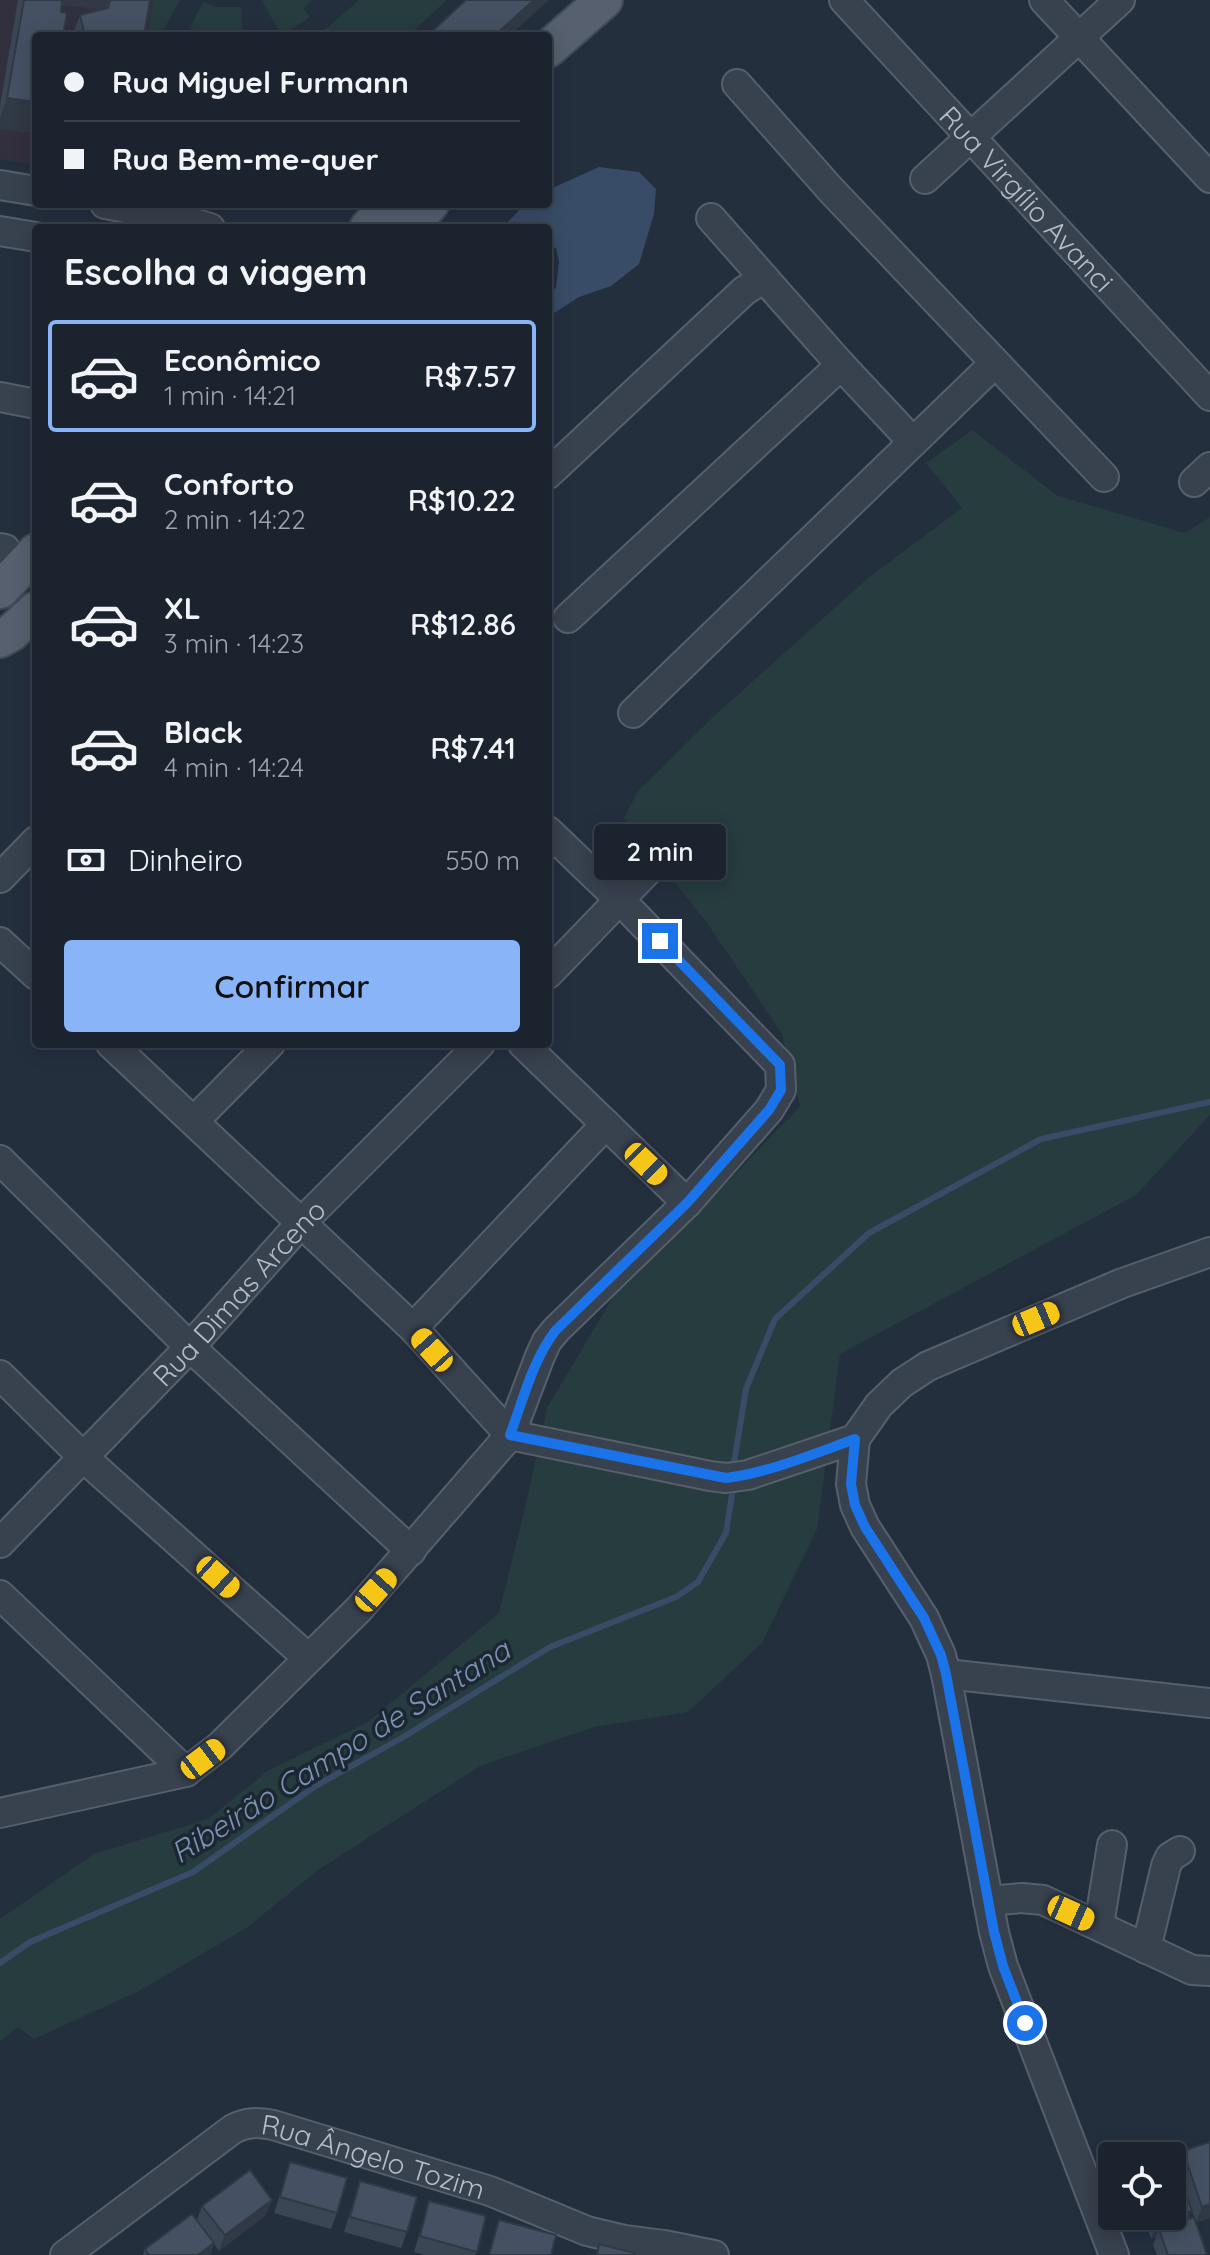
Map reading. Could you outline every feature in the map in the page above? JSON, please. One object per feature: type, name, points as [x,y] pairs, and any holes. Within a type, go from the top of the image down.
[{"type":"main road","points":[[552,46],[604,0]]},
{"type":"main road","points":[[372,224],[387,208]]},
{"type":"main road","points":[[412,224],[426,208]]},
{"type":"main road","points":[[0,590],[14,550]]},
{"type":"street","name":"Rua Virgílio Avanci","points":[[844,0],[1210,396]]},
{"type":"street","points":[[1044,0],[1210,178]]},
{"type":"street","points":[[925,179],[1120,0]]},
{"type":"street","points":[[737,84],[831,190],[1104,477]]},
{"type":"street","points":[[0,185],[32,190]]},
{"type":"street","points":[[126,208],[196,224]]},
{"type":"street","points":[[711,218],[913,442]]},
{"type":"street","points":[[0,231],[32,236]]},
{"type":"street","points":[[552,470],[744,291],[764,278]]},
{"type":"street","points":[[633,713],[995,363]]},
{"type":"street","points":[[568,618],[841,365]]},
{"type":"street","points":[[0,397],[32,403]]},
{"type":"street","points":[[0,1813],[186,1772],[220,1746],[359,1609],[411,1551],[510,1435],[547,1341],[687,1203],[769,1110],[781,1090],[780,1065],[620,900],[552,835]]},
{"type":"street","points":[[0,878],[32,845]]},
{"type":"street","points":[[552,970],[653,865]]},
{"type":"street","points":[[0,942],[32,971]]},
{"type":"street","points":[[115,1048],[413,1328],[510,1435],[726,1478],[778,1466],[855,1439]]},
{"type":"street","points":[[194,1121],[266,1048]]},
{"type":"street","name":"Rua Dimas Arceno","points":[[0,1543],[190,1347],[301,1223],[476,1048]]},
{"type":"street","points":[[527,1048],[687,1203]]},
{"type":"street","points":[[413,1328],[606,1124]]},
{"type":"street","points":[[0,1160],[190,1347],[411,1551]]},
{"type":"street","points":[[1098,2212],[1003,1966],[941,1655],[924,1618],[865,1527],[855,1505],[851,1484],[855,1439],[879,1405],[902,1383],[928,1366],[1120,1284],[1210,1252]]},
{"type":"street","points":[[0,1375],[83,1457],[308,1658]]},
{"type":"street","points":[[0,1595],[186,1772]]},
{"type":"street","points":[[946,1674],[1210,1703]]},
{"type":"street","points":[[1099,1925],[1112,1845]]},
{"type":"street","points":[[1146,1949],[1166,1866],[1170,1857],[1180,1851]]},
{"type":"street","points":[[988,1901],[1043,1900],[1192,1970],[1210,1971]]},
{"type":"street","name":"Rua Ângelo Tozim","points":[[65,2255],[233,2129],[257,2122],[490,2191],[587,2231],[714,2255]]},
{"type":"street","points":[[1096,2255],[1100,2230]]},
{"type":"street","points":[[1105,2230],[1114,2255]]},
{"type":"shaded area","points":[[0,0],[153,0],[148,32],[32,32],[32,164],[0,159]]},
{"type":"green space","points":[[153,0],[180,0],[162,32],[148,32]]},
{"type":"green space","points":[[312,0],[303,9],[310,17],[288,32],[280,32],[262,1]]},
{"type":"green space","points":[[359,0],[447,0],[412,32],[323,32]]},
{"type":"green space","points":[[203,2],[216,7],[241,7],[243,32],[199,32],[190,28]]},
{"type":"green space","points":[[972,430],[1058,496],[1185,533],[1210,517],[1210,1115],[1136,1195],[840,1354],[817,1529],[762,1643],[688,1712],[594,1727],[480,1766],[318,1870],[248,1927],[139,1991],[34,2039],[18,2027],[0,2041],[0,1919],[94,1854],[208,1819],[269,1770],[368,1722],[499,1613],[547,1408],[617,1290],[718,1192],[800,1106],[782,1034],[707,923],[624,818],[638,791],[714,716],[868,578],[962,508],[926,463]]},
{"type":"water","points":[[599,167],[639,172],[656,189],[654,214],[639,264],[611,286],[579,297],[552,314],[552,290],[556,288],[559,262],[556,248],[552,246],[552,224],[506,224],[521,208],[552,208],[552,188]]},
{"type":"building","points":[[24,0],[62,0],[61,12],[67,13],[64,32],[32,32],[32,101],[7,98]]},
{"type":"building","points":[[110,0],[150,0],[145,32],[84,32],[80,15],[108,8]]},
{"type":"building","points":[[466,0],[534,0],[498,32],[431,32]]},
{"type":"building","points":[[1210,2142],[1210,2204],[1202,2207],[1186,2160],[1186,2150]]},
{"type":"building","points":[[290,2162],[347,2178],[337,2213],[280,2197]]},
{"type":"building","points":[[250,2170],[272,2200],[225,2235],[202,2206]]},
{"type":"building","points":[[360,2181],[417,2197],[407,2232],[350,2217]]},
{"type":"building","points":[[1186,2194],[1192,2211],[1186,2213]]},
{"type":"building","points":[[429,2201],[486,2216],[477,2252],[420,2236]]},
{"type":"building","points":[[192,2214],[214,2243],[198,2255],[149,2255],[145,2249]]},
{"type":"building","points":[[1194,2217],[1207,2255],[1168,2255],[1159,2230],[1186,2230],[1186,2220]]},
{"type":"building","points":[[499,2220],[556,2235],[551,2255],[489,2255]]},
{"type":"building","points":[[599,2244],[635,2253],[635,2255],[597,2255]]},
{"type":"waterway","name":"Ribeirão Campo de Santana","points":[[734,1463],[746,1389],[775,1319],[869,1233],[1041,1139],[1210,1102]]},
{"type":"waterway","name":"Ribeirão Campo de Santana","points":[[0,1963],[30,1942],[193,1872],[314,1787],[405,1736],[550,1647],[676,1597],[698,1582],[726,1533],[733,1488]]},
{"type":"route","points":[[660,941],[780,1065],[781,1090],[769,1110],[687,1203],[547,1341],[510,1435],[726,1478],[778,1466],[855,1439],[851,1484],[855,1505],[865,1527],[924,1618],[941,1655],[994,1932],[1003,1966],[1025,2023]]}]
